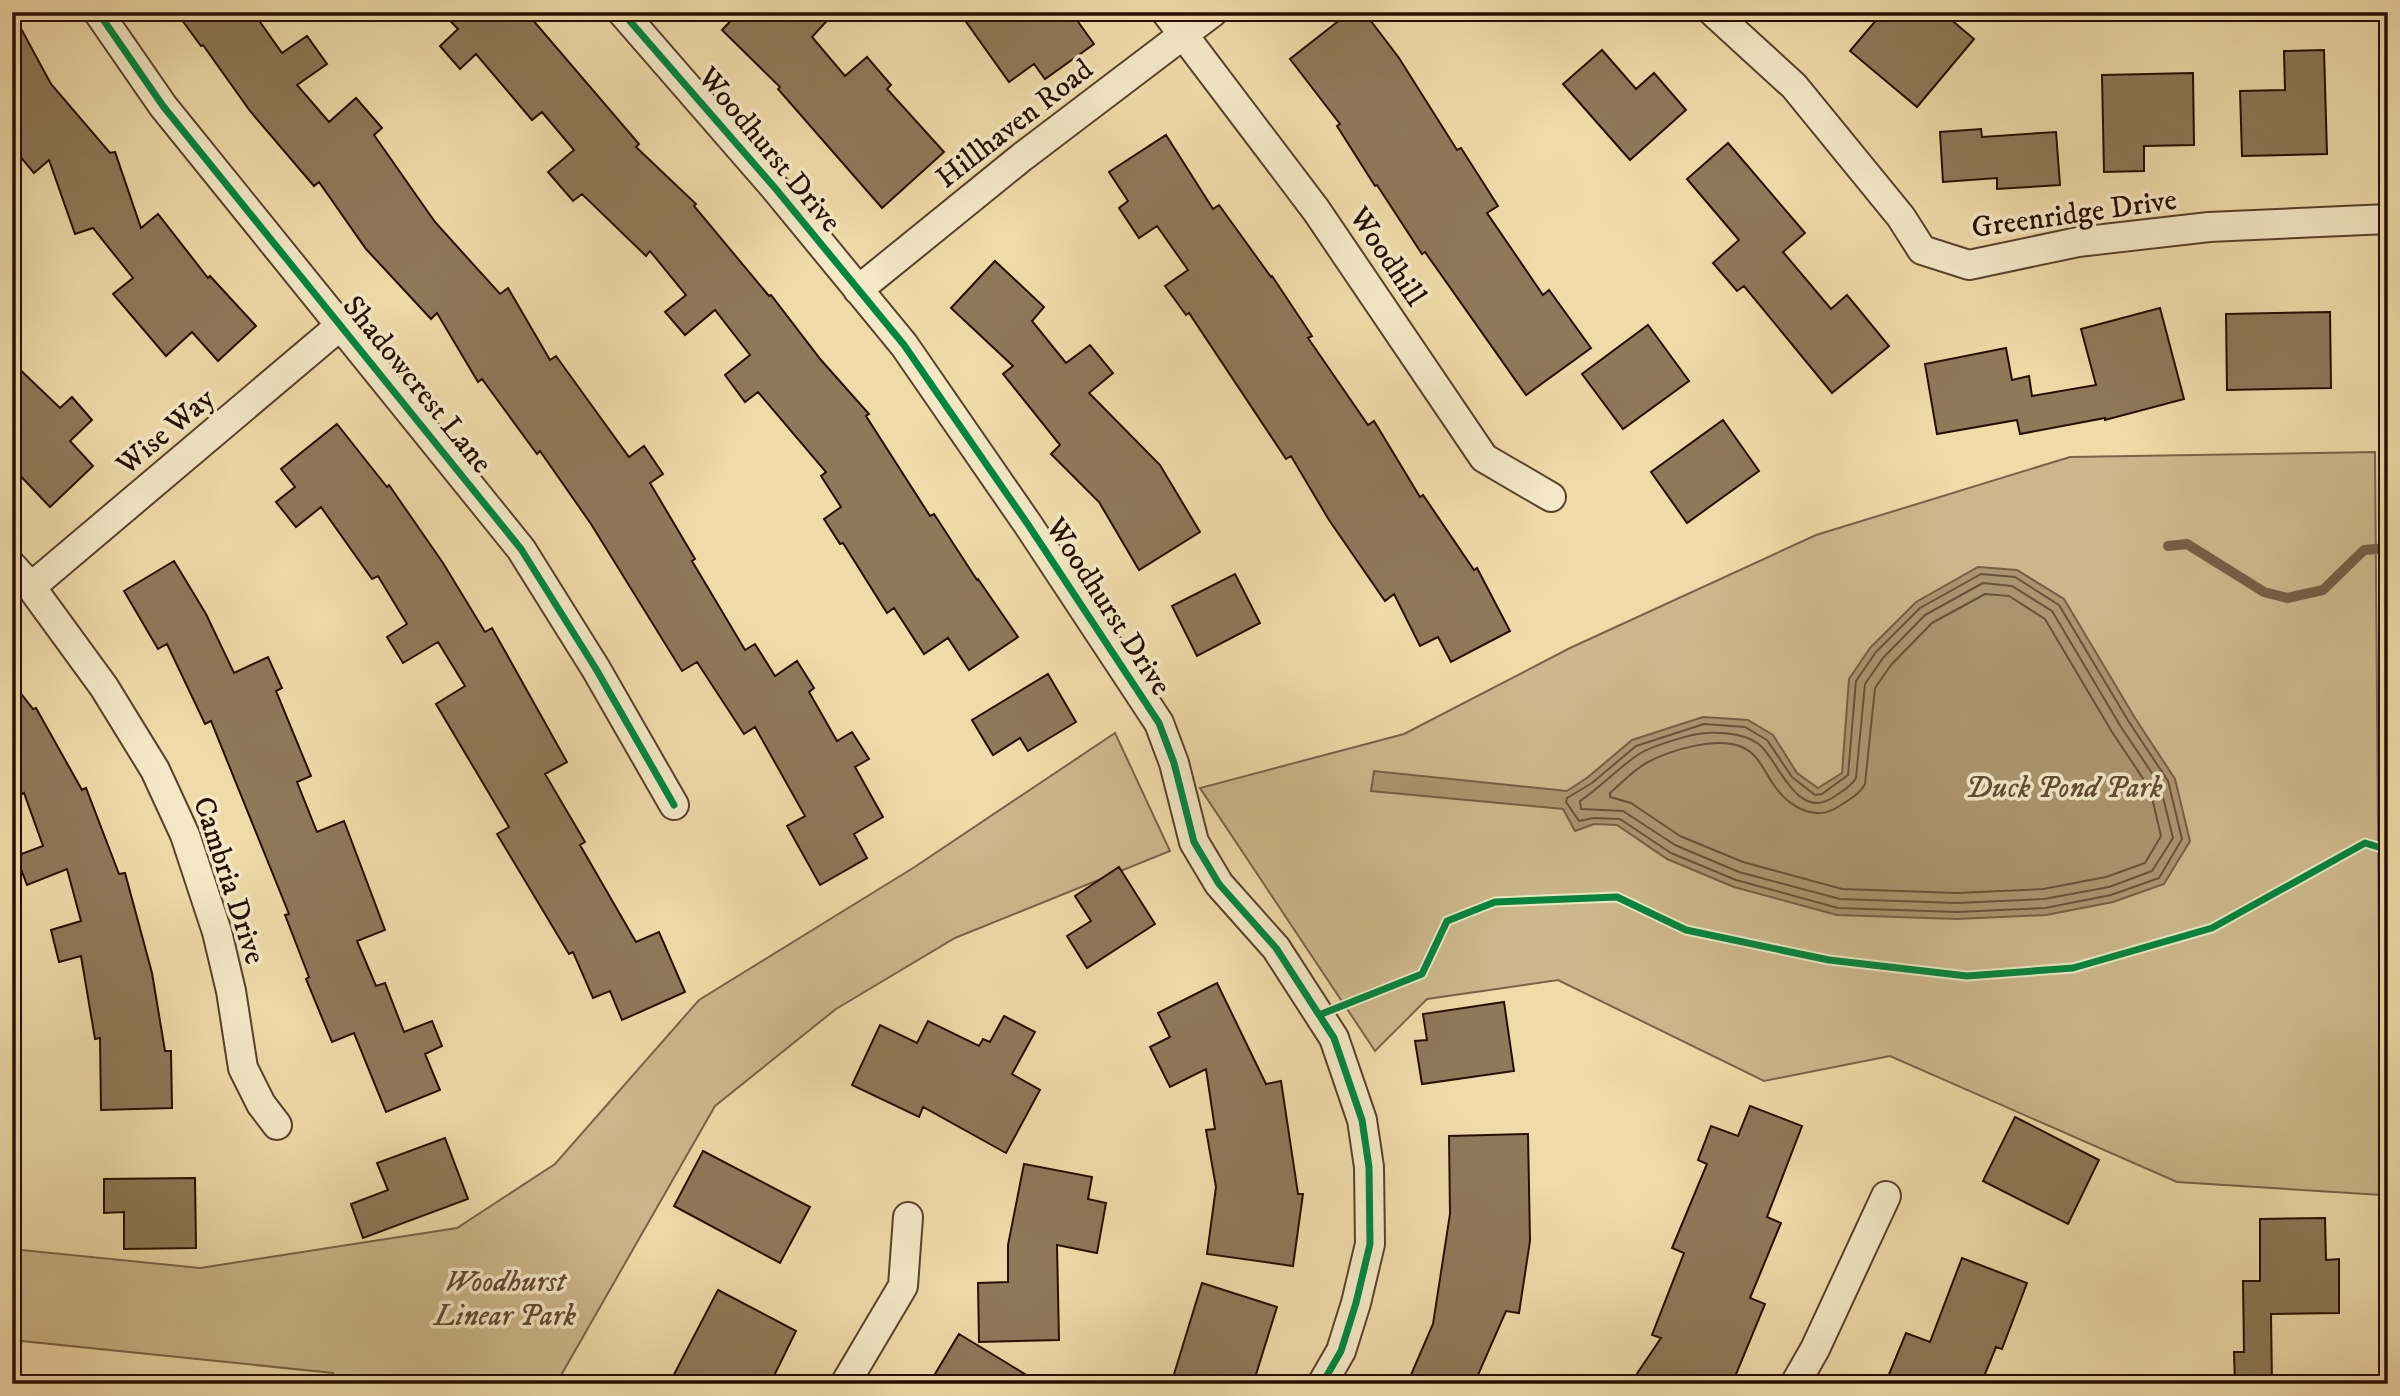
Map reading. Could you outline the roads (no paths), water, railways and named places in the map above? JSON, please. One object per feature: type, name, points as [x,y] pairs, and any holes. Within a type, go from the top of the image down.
[{"type":"street","name":"Shadowcrest Lane","points":[[98,12],[163,106],[521,549],[596,669],[674,805]]},
{"type":"street","name":"Woodhurst Drive","points":[[622,12],[775,188],[904,345],[1029,526],[1159,723],[1174,763],[1194,842],[1219,884],[1276,947],[1334,1038],[1362,1120],[1369,1167],[1370,1244],[1341,1351],[1322,1384]]},
{"type":"street","name":"Hillhaven Road","points":[[858,290],[1022,157],[1175,23],[1213,12]]},
{"type":"street","name":"Greenridge Drive","points":[[1713,12],[1794,86],[1901,217],[1922,250],[1969,265],[2078,242],[2196,228],[2388,219]]},
{"type":"street","name":"Woodhill","points":[[1175,23],[1316,210],[1484,458],[1551,497]]},
{"type":"street","name":"Wise Way","points":[[31,587],[341,325]]},
{"type":"street","name":"Cambria Drive","points":[[12,566],[31,587],[104,687],[155,770],[186,835],[217,932],[231,991],[243,1068],[261,1104],[277,1125]]},
{"type":"street","points":[[1795,1384],[1815,1349],[1886,1196]]},
{"type":"street","points":[[845,1384],[903,1286],[908,1217]]},
{"type":"water","points":[[1978,567],[2017,570],[2064,599],[2175,779],[2190,841],[2164,884],[2113,902],[2046,915],[1957,919],[1837,915],[1734,887],[1667,859],[1617,825],[1594,824],[1575,831],[1563,809],[1371,791],[1374,771],[1567,791],[1632,740],[1703,717],[1748,720],[1773,735],[1797,773],[1818,788],[1842,773],[1849,679],[1870,648],[1916,602]]},
{"type":"waterway","points":[[2168,546],[2187,544],[2264,592],[2287,598],[2323,590],[2364,550],[2388,548]]},
{"type":"park label","name":"Duck Pond Park","points":[[2064,787]]},
{"type":"park label","name":"Woodhurst Linear Park","points":[[505,1298]]}]
